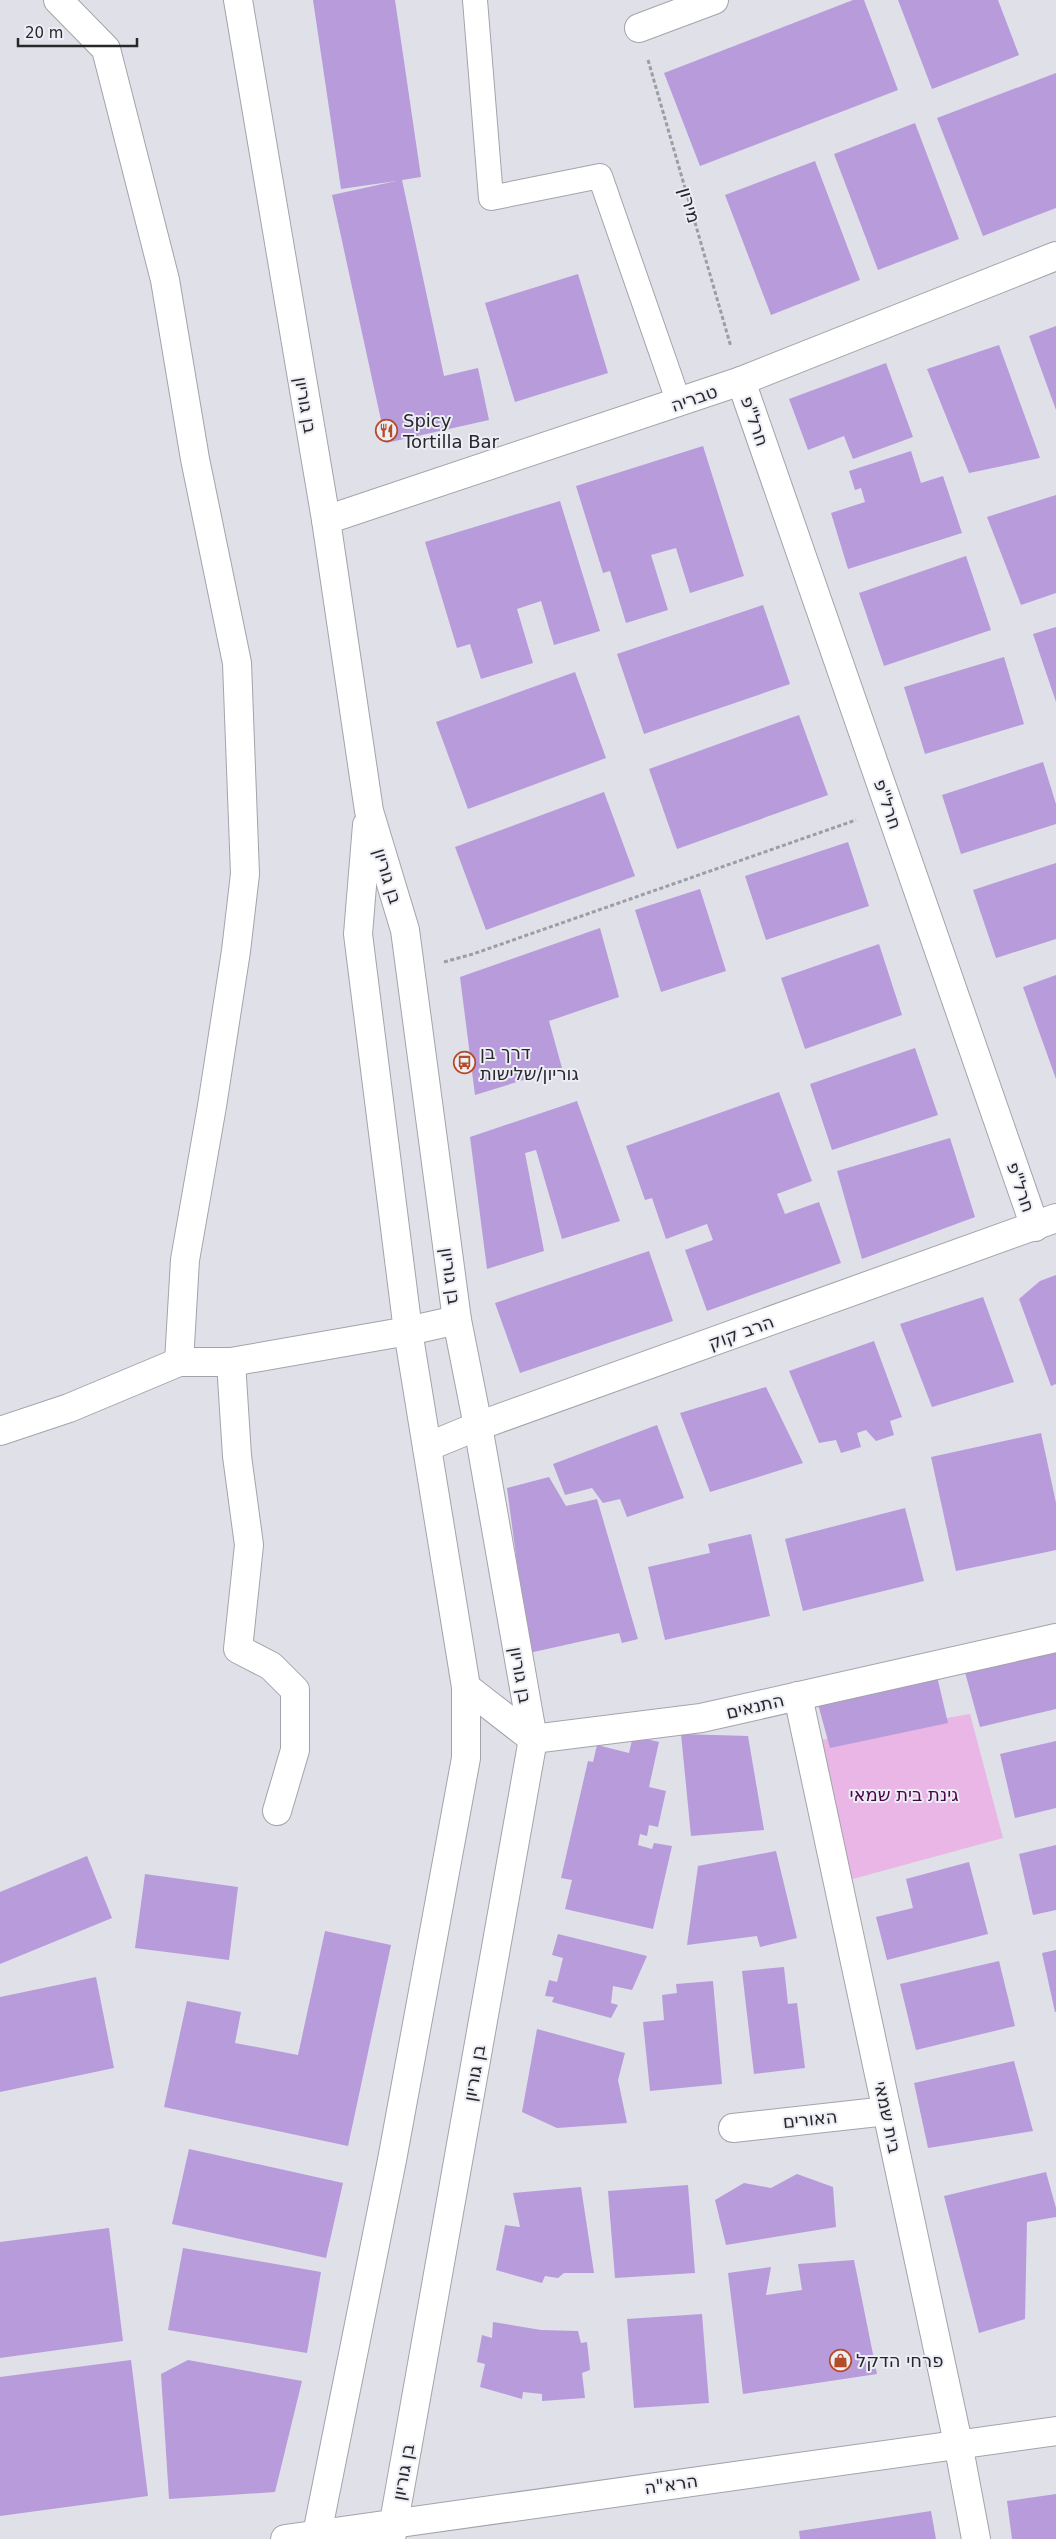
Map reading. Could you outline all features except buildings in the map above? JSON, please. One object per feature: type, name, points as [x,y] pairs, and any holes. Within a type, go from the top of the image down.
[{"type":"street","points":[[58,0],[106,49],[165,280],[195,459],[237,663],[245,874],[236,951],[218,1067],[185,1260],[179,1362]]},
{"type":"street","name":"בן גוריון","points":[[238,0],[326,520],[368,812],[405,930],[457,1320],[478,1426],[532,1739],[393,2532]]},
{"type":"street","points":[[639,28],[714,0]]},
{"type":"street","name":"טבריה","points":[[326,520],[741,381],[1056,256]]},
{"type":"street","name":"חרל\"פ","points":[[741,381],[890,808],[1045,1223]]},
{"type":"street","name":"בן גוריון","points":[[316,2538],[392,2160],[466,1758],[466,1686],[408,1332],[358,934],[368,812]]},
{"type":"street","name":"הרב קוק","points":[[427,1447],[478,1426],[1045,1223]]},
{"type":"street","points":[[0,1431],[69,1408],[179,1362],[231,1362],[408,1332],[457,1320]]},
{"type":"street","points":[[231,1362],[237,1456],[249,1545],[238,1650],[271,1666],[295,1690],[295,1750],[277,1811]]},
{"type":"street","name":"התנאים","points":[[532,1739],[701,1718],[1056,1638]]},
{"type":"street","points":[[466,1686],[532,1739]]},
{"type":"street","name":"בית שמאי","points":[[798,1696],[958,2443],[976,2539]]},
{"type":"street","name":"האורים","points":[[732,2128],[887,2111]]},
{"type":"street","name":"הרא\"ה","points":[[285,2539],[393,2532],[958,2443],[1056,2431]]},
{"type":"lane","points":[[475,0],[491,198],[600,176],[679,403]]},
{"type":"path","name":"מירון","points":[[639,28],[741,381]]},
{"type":"path","points":[[410,971],[473,954],[890,808]]},
{"type":"green space","name":"גינת בית שמאי","points":[[970,1714],[1003,1838],[849,1880],[815,1741]]},
{"type":"place","name":"Spicy Tortilla Bar","points":[[387,430]]},
{"type":"place","name":"דרך בן גוריון/שלישות","points":[[464,1062]]},
{"type":"place","name":"פרחי הדקל","points":[[840,2360]]}]
